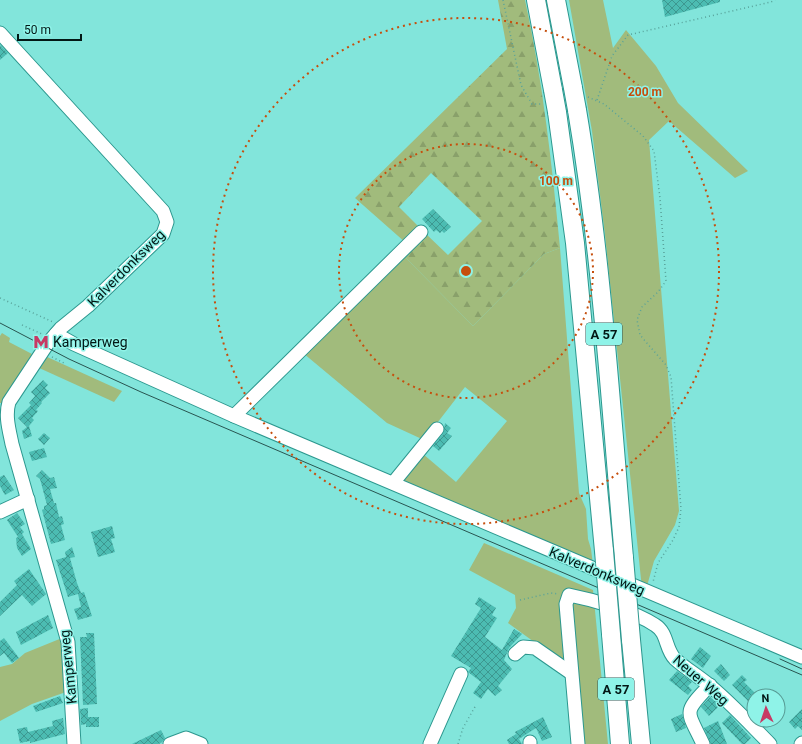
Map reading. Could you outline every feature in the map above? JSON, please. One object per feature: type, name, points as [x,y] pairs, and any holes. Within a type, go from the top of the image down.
[{"type":"highway","name":"A 57","points":[[536,0],[553,90],[549,108],[575,242],[604,551],[620,744]]},
{"type":"highway","name":"A 57","points":[[556,0],[577,110],[594,239],[606,353],[641,744]]},
{"type":"street","name":"Kalverdonksweg","points":[[0,33],[162,211],[167,222],[164,234],[88,306],[56,333],[74,344],[234,416],[802,657]]},
{"type":"street","points":[[234,416],[421,232]]},
{"type":"street","name":"Kamperweg","points":[[56,333],[9,402],[7,413],[12,444],[45,562],[58,602],[68,642],[74,744]]},
{"type":"street","points":[[393,483],[437,429]]},
{"type":"street","points":[[0,512],[28,499]]},
{"type":"street","points":[[569,595],[566,604],[578,744]]},
{"type":"street","name":"Neuer Weg","points":[[569,595],[589,599],[647,620],[657,626],[665,637],[671,655],[710,685],[770,744]]},
{"type":"street","points":[[515,654],[523,647],[535,648],[571,673]]},
{"type":"street","points":[[430,744],[461,674]]},
{"type":"street","points":[[703,744],[690,716],[690,710],[691,705],[710,685]]},
{"type":"street","points":[[170,744],[186,738],[201,744]]},
{"type":"path","points":[[503,0],[521,85],[532,104],[549,108]]},
{"type":"path","points":[[597,100],[612,56],[628,35],[775,0]]},
{"type":"path","points":[[588,97],[604,104],[643,136],[654,151],[660,198],[666,281],[658,292],[642,307],[638,320],[640,335],[666,365],[671,377],[681,509],[679,527],[673,540],[658,563],[651,594]]},
{"type":"path","points":[[0,298],[56,333]]},
{"type":"path","points":[[22,324],[56,333]]},
{"type":"path","points":[[43,352],[66,364]]},
{"type":"path","points":[[520,600],[551,593],[569,595]]},
{"type":"path","points":[[458,744],[463,728],[476,705]]},
{"type":"green space","points":[[498,0],[525,0],[542,93],[560,248],[544,254],[473,326],[402,254],[424,232],[448,255],[482,221],[431,173],[399,207],[421,229],[406,243],[355,198],[507,49]]},
{"type":"green space","points":[[569,0],[603,0],[613,48],[626,30],[656,66],[678,103],[748,171],[735,178],[669,121],[649,140],[679,511],[675,525],[654,561],[647,586],[642,586],[641,579],[605,235],[592,131]]},
{"type":"green space","points":[[560,248],[579,493],[586,509],[588,539],[593,565],[402,482],[423,454],[456,482],[507,421],[465,387],[424,440],[387,423],[303,353],[402,254],[473,326],[544,254]]},
{"type":"green space","points":[[2,333],[10,338],[9,342],[32,354],[4,403],[0,403],[0,336]]},
{"type":"green space","points":[[45,356],[122,391],[114,402],[37,367]]},
{"type":"green space","points":[[484,543],[593,590],[608,744],[581,744],[574,671],[508,623],[516,608],[515,595],[469,570]]},
{"type":"green space","points":[[62,638],[66,692],[32,704],[0,721],[0,667],[12,664],[25,653]]},
{"type":"building","points":[[662,0],[720,0],[720,2],[665,17]]},
{"type":"building","points":[[0,45],[8,53],[0,60]]},
{"type":"building","points":[[433,209],[451,227],[444,233],[442,231],[440,233],[436,230],[434,232],[422,219]]},
{"type":"building","points":[[43,380],[48,385],[45,388],[50,393],[41,402],[42,403],[36,410],[38,411],[32,418],[34,420],[29,426],[32,436],[24,439],[22,431],[27,427],[18,418],[31,405],[29,403],[35,396],[31,392]]},
{"type":"building","points":[[445,423],[451,428],[447,433],[452,436],[439,451],[433,446],[443,434]]},
{"type":"building","points":[[44,433],[50,438],[44,445],[38,439]]},
{"type":"building","points":[[44,448],[47,457],[32,461],[29,452]]},
{"type":"building","points":[[42,470],[50,478],[54,477],[57,488],[50,489],[54,503],[56,503],[59,517],[62,516],[64,524],[61,525],[65,540],[51,544],[42,510],[44,509],[44,506],[47,505],[40,479],[36,476]]},
{"type":"building","points":[[4,475],[14,490],[5,495],[0,486],[0,477]]},
{"type":"building","points":[[17,513],[25,524],[20,527],[24,532],[22,534],[31,549],[22,556],[17,548],[16,538],[18,537],[7,520]]},
{"type":"building","points":[[112,526],[115,538],[111,539],[115,552],[98,557],[91,532]]},
{"type":"building","points":[[72,547],[75,557],[70,558],[77,583],[81,593],[84,592],[92,616],[78,620],[74,609],[81,607],[78,594],[68,597],[56,560],[66,557],[65,552]]},
{"type":"building","points":[[29,569],[46,594],[32,606],[22,595],[0,616],[0,602],[17,585],[14,581]]},
{"type":"building","points":[[479,597],[496,608],[492,615],[497,618],[485,637],[502,650],[514,629],[522,634],[509,648],[504,660],[512,669],[498,686],[502,690],[495,696],[488,689],[481,699],[473,693],[481,682],[468,672],[471,668],[451,656],[481,608],[475,604]]},
{"type":"building","points":[[48,615],[53,628],[21,645],[16,632]]},
{"type":"building","points":[[86,633],[94,633],[97,704],[83,705],[80,637],[87,637]]},
{"type":"building","points":[[4,638],[19,658],[12,663],[4,653],[0,656],[0,641]]},
{"type":"building","points":[[700,647],[711,656],[703,668],[691,659]]},
{"type":"building","points":[[721,664],[730,675],[724,681],[714,671]]},
{"type":"building","points":[[677,671],[692,682],[688,686],[692,690],[688,695],[669,680]]},
{"type":"building","points":[[742,675],[747,680],[744,682],[750,688],[746,688],[746,699],[732,685]]},
{"type":"building","points":[[60,696],[63,703],[36,712],[33,706]]},
{"type":"building","points":[[710,697],[720,705],[709,716],[701,707]]},
{"type":"building","points":[[88,708],[88,717],[99,717],[99,727],[86,727],[86,724],[81,725],[80,709]]},
{"type":"building","points":[[802,709],[802,730],[798,726],[795,729],[789,722]]},
{"type":"building","points":[[682,714],[686,728],[676,732],[671,719]]},
{"type":"building","points":[[730,715],[751,738],[745,744],[742,744],[722,723]]},
{"type":"building","points":[[543,717],[552,737],[542,741],[536,728],[519,739],[515,732]]},
{"type":"building","points":[[63,718],[65,734],[30,743],[30,741],[20,743],[17,729],[27,727],[28,732],[53,726],[52,721]]},
{"type":"building","points":[[718,721],[727,744],[711,744],[704,728]]},
{"type":"building","points":[[161,730],[165,738],[159,744],[132,744]]},
{"type":"building","points":[[516,734],[522,744],[509,744],[507,740]]},
{"type":"tram line","points":[[0,323],[69,359],[141,392],[802,675]]},
{"type":"tram line","points":[[780,659],[802,669]]},
{"type":"place","name":"Kamperweg","points":[[41,342]]}]
